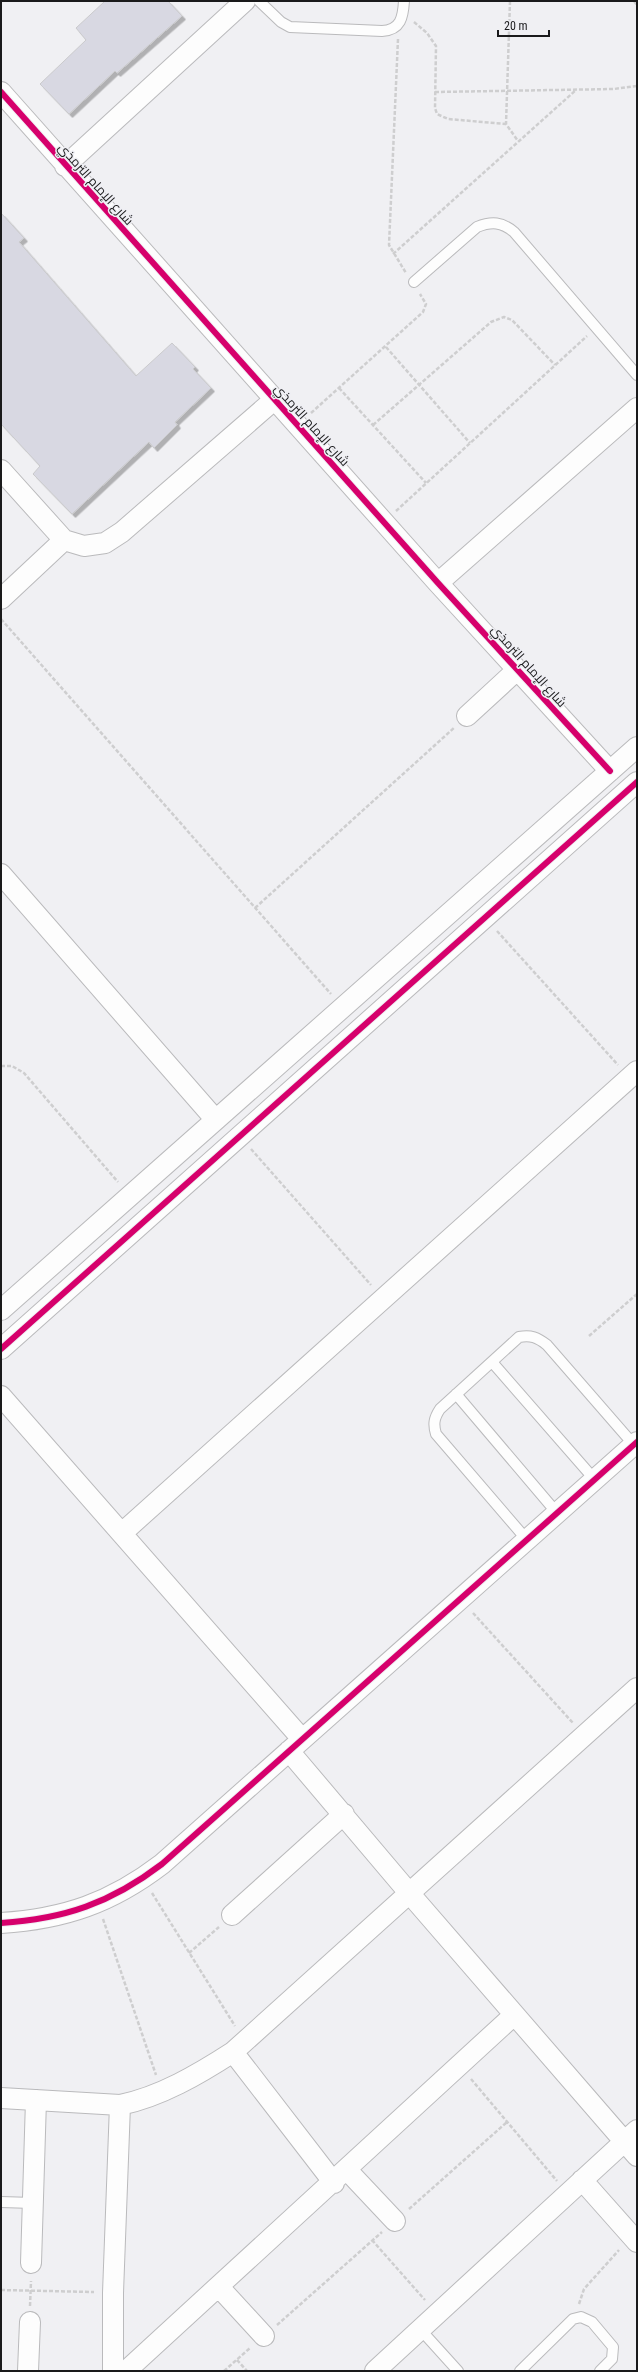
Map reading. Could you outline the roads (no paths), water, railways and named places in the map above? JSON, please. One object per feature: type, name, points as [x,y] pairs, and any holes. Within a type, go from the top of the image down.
[{"type":"street","points":[[65,166],[245,1]]},
{"type":"street","name":"شارع الإمام الترمذي","points":[[1,92],[65,166],[438,583],[610,771]]},
{"type":"street","points":[[1,470],[64,540],[84,546],[105,543],[122,532],[274,400]]},
{"type":"street","points":[[438,583],[637,408]]},
{"type":"street","points":[[1,599],[64,540]]},
{"type":"street","points":[[467,716],[517,670]]},
{"type":"street","points":[[1,1310],[294,1049],[637,747]]},
{"type":"street","points":[[1,1349],[312,1070],[637,782]]},
{"type":"street","points":[[550,824],[566,844]]},
{"type":"street","points":[[1,874],[215,1119]]},
{"type":"street","points":[[294,1049],[312,1070]]},
{"type":"street","points":[[122,1533],[633,1074]]},
{"type":"street","points":[[153,1174],[172,1195]]},
{"type":"street","points":[[30,1284],[48,1306]]},
{"type":"street","points":[[1,1396],[122,1533],[296,1745],[344,1814],[410,1894],[514,2015],[630,2136],[637,2156]]},
{"type":"street","points":[[1,1923],[33,1921],[66,1914],[98,1903],[143,1879],[636,1443]]},
{"type":"street","points":[[1,2098],[120,2105],[140,2101],[209,2068],[239,2047],[637,1688]]},
{"type":"street","points":[[232,1915],[344,1814]]},
{"type":"street","points":[[126,2371],[341,2177],[514,2015]]},
{"type":"street","points":[[239,2047],[341,2177],[395,2221]]},
{"type":"street","points":[[32,2263],[36,2100]]},
{"type":"street","points":[[113,2371],[113,2293],[120,2105]]},
{"type":"street","points":[[375,2371],[630,2136]]},
{"type":"street","points":[[575,2187],[634,2239]]},
{"type":"street","points":[[219,2287],[264,2336]]},
{"type":"street","points":[[28,2371],[30,2322]]},
{"type":"lane","points":[[259,1],[281,22],[300,28],[382,31],[394,29],[398,25],[403,14],[404,1]]},
{"type":"lane","points":[[414,282],[478,228],[487,224],[497,223],[506,226],[514,232],[637,375]]},
{"type":"lane","points":[[527,1540],[436,1434],[434,1426],[435,1417],[456,1394],[519,1337],[529,1336],[539,1338],[636,1443]]},
{"type":"lane","points":[[492,1362],[595,1480]]},
{"type":"lane","points":[[456,1394],[557,1513]]},
{"type":"lane","points":[[1,2202],[33,2203]]},
{"type":"lane","points":[[520,2371],[577,2318],[589,2319],[613,2347],[612,2359],[600,2371]]},
{"type":"lane","points":[[420,2329],[458,2371]]}]
